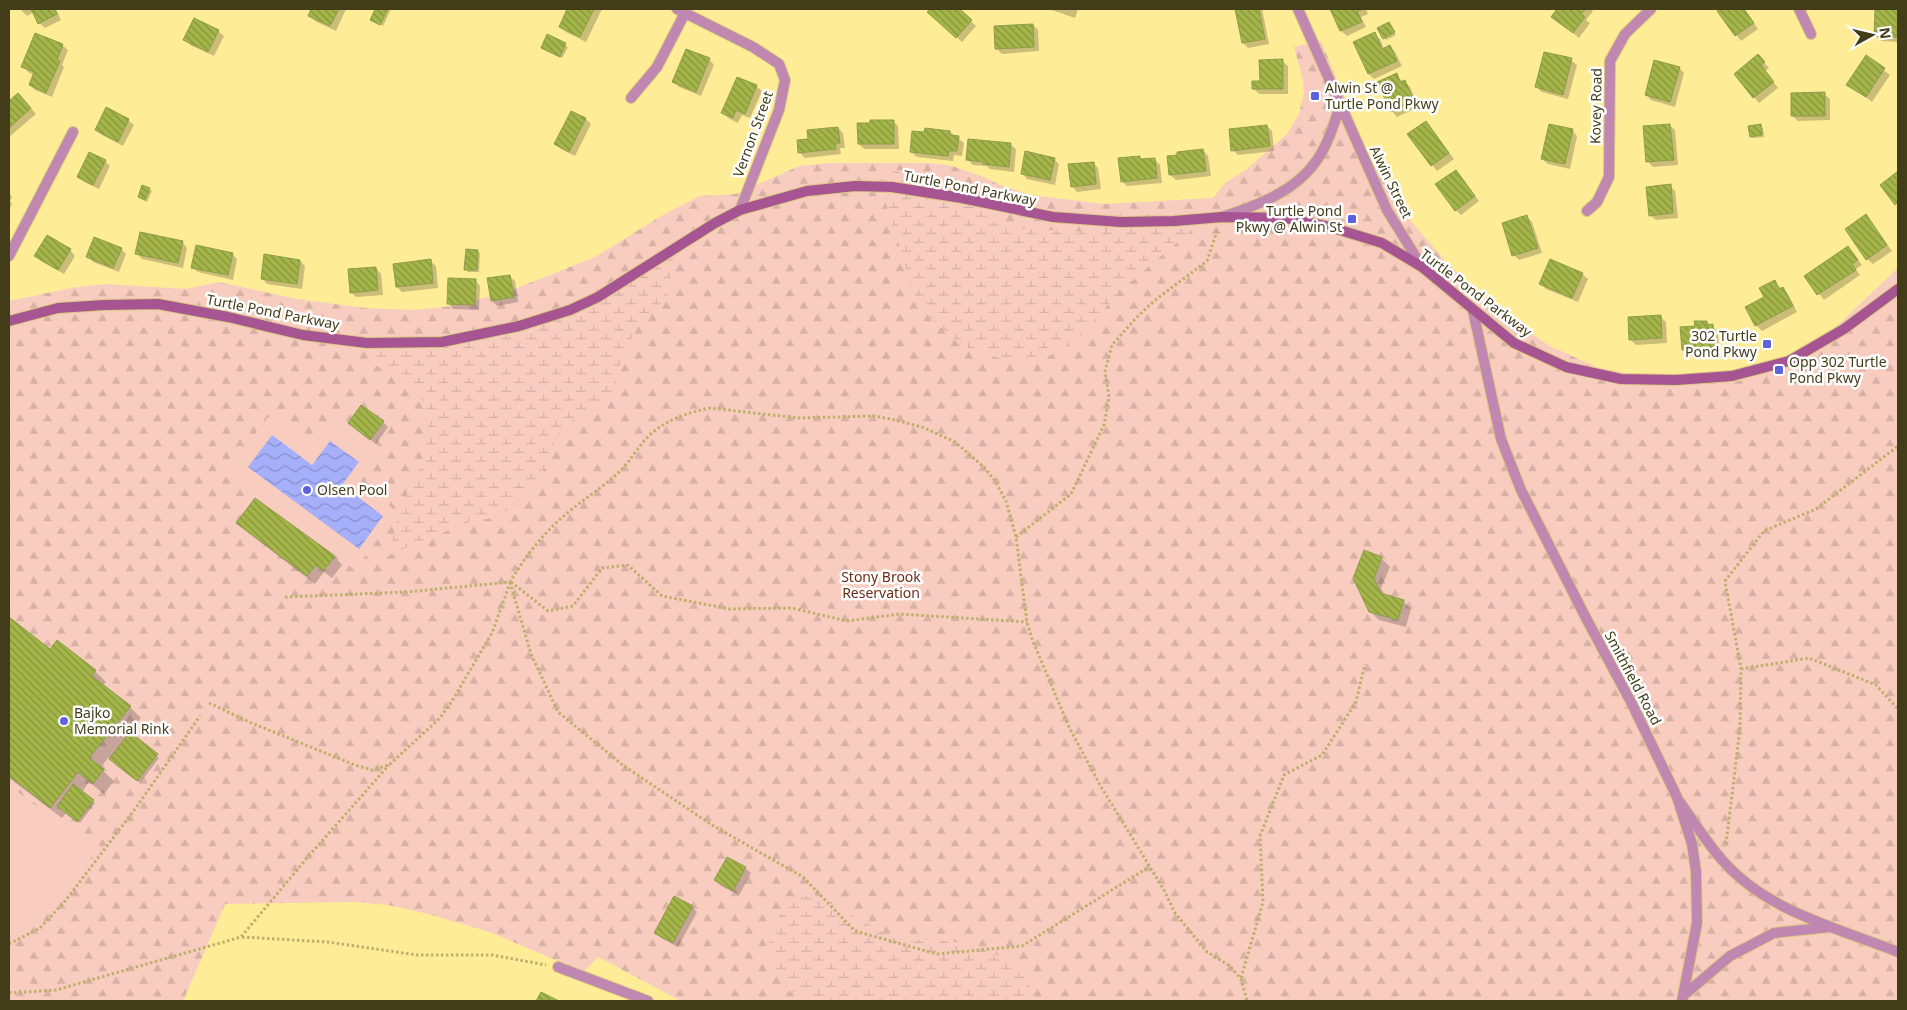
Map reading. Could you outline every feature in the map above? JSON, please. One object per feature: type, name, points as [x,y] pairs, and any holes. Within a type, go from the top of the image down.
[{"type":"main road","name":"Turtle Pond Parkway","points":[[9,321],[58,308],[158,304],[228,317],[303,335],[366,343],[442,342],[519,326],[570,310],[598,297],[715,223],[740,210],[807,191],[855,186],[892,187],[962,198],[1052,217],[1121,222],[1174,221],[1222,217],[1286,218],[1330,227],[1382,243],[1422,267],[1514,343],[1566,367],[1621,379],[1676,380],[1732,376],[1789,361],[1844,329],[1898,289]]},
{"type":"street","name":"Alwin Street","points":[[1298,9],[1387,210],[1422,267]]},
{"type":"street","name":"Kovey Road","points":[[1587,211],[1597,202],[1609,177],[1610,61],[1625,34],[1652,9]]},
{"type":"street","points":[[1799,9],[1811,34]]},
{"type":"street","points":[[631,98],[657,67],[681,11]]},
{"type":"street","name":"Vernon Street","points":[[681,11],[753,47],[779,64],[785,80],[779,110],[740,210]]},
{"type":"street","points":[[1222,217],[1260,204],[1282,192],[1302,177],[1318,160],[1329,138],[1340,106]]},
{"type":"street","points":[[9,256],[73,132]]},
{"type":"street","name":"Smithfield Road","points":[[1473,310],[1501,439],[1521,490],[1632,704],[1677,797],[1724,862],[1754,889],[1778,904],[1830,927],[1898,952]]},
{"type":"street","points":[[1677,797],[1692,844],[1696,872],[1697,923],[1683,998]]},
{"type":"street","points":[[1683,998],[1730,956],[1774,932],[1830,927]]},
{"type":"street","points":[[558,967],[648,1001]]},
{"type":"path","points":[[1016,537],[1071,494],[1104,425],[1109,397],[1105,371],[1112,345],[1154,301],[1207,261],[1222,217]]},
{"type":"path","points":[[241,937],[313,851],[389,766],[440,718],[492,633],[510,582],[526,555],[553,526],[622,470],[638,448],[656,430],[678,417],[710,408],[798,418],[874,416],[891,419],[940,434],[955,442],[971,454],[995,481],[1006,501],[1016,537],[1027,622],[1035,647],[1069,727],[1100,785],[1175,913],[1207,952],[1230,966],[1241,979],[1248,1001]]},
{"type":"path","points":[[1724,862],[1740,728],[1741,669],[1725,581],[1764,531],[1816,509],[1898,446]]},
{"type":"path","points":[[285,598],[407,592],[510,582],[548,611],[573,606],[602,568],[628,565],[662,596],[730,609],[792,608],[847,621],[899,614],[1027,622]]},
{"type":"path","points":[[510,582],[531,654],[558,712],[640,777],[712,825],[803,877],[856,931],[937,954],[1022,946],[1149,867]]},
{"type":"path","points":[[1741,669],[1809,658],[1876,685],[1898,709]]},
{"type":"path","points":[[1241,979],[1262,902],[1260,836],[1263,827],[1284,774],[1322,755],[1356,702],[1364,664]]},
{"type":"path","points":[[209,703],[249,722],[355,765],[372,770],[389,766]]},
{"type":"path","points":[[9,944],[40,928],[66,900],[115,837],[200,716]]},
{"type":"path","points":[[9,994],[56,990],[241,937],[328,942],[417,955],[492,955],[558,967]]},
{"type":"green space","name":"Stony Brook Reservation","points":[[1321,41],[1371,161],[1404,213],[1447,263],[1498,310],[1548,345],[1596,367],[1643,377],[1694,384],[1739,381],[1784,361],[1823,339],[1898,268],[1898,1001],[681,1001],[598,957],[583,972],[490,932],[428,914],[388,905],[355,902],[225,904],[183,1001],[9,1001],[9,301],[71,288],[106,284],[186,289],[219,282],[297,299],[365,308],[414,310],[452,306],[504,293],[595,257],[661,216],[700,196],[736,194],[799,166],[830,163],[929,163],[952,166],[1030,195],[1105,204],[1213,198],[1225,183],[1247,169],[1287,134],[1299,114],[1304,92],[1303,80],[1294,47]]},
{"type":"green space","points":[[897,170],[958,179],[994,222],[1007,228],[1089,232],[1178,217],[1194,228],[1118,293],[1081,336],[1051,355],[1008,361],[960,345],[918,306],[879,181]]},
{"type":"green space","points":[[674,257],[667,297],[637,326],[618,370],[616,387],[606,402],[576,417],[558,434],[541,478],[514,506],[494,518],[471,521],[389,555],[399,511],[425,456],[428,420],[419,391],[377,366],[371,354],[375,347],[384,338],[456,334],[559,313],[640,268]]},
{"type":"green space","name":"Olsen Pool","points":[[334,414],[383,449],[359,483],[397,512],[355,570],[225,476],[268,417],[310,447]]},
{"type":"green space","points":[[9,785],[95,852],[43,920],[9,941]]},
{"type":"green space","points":[[813,894],[896,939],[950,941],[986,949],[1028,971],[1031,1001],[814,1001],[790,991],[779,979],[769,947],[770,931],[779,916],[798,898]]},
{"type":"water","points":[[272,435],[312,465],[330,441],[359,462],[342,485],[383,516],[359,549],[248,467]]},
{"type":"building","points":[[31,9],[54,9],[57,14],[38,24]]},
{"type":"building","points":[[311,9],[339,9],[330,26],[308,16]]},
{"type":"building","points":[[375,9],[388,9],[380,25],[370,20]]},
{"type":"building","points":[[567,9],[594,9],[580,37],[559,27]]},
{"type":"building","points":[[930,9],[960,9],[972,20],[956,38],[927,12]]},
{"type":"building","points":[[1235,9],[1259,9],[1265,39],[1242,43]]},
{"type":"building","points":[[1330,9],[1363,9],[1357,11],[1362,22],[1340,31]]},
{"type":"building","points":[[1557,9],[1586,9],[1581,14],[1585,17],[1573,33],[1551,17]]},
{"type":"building","points":[[1720,9],[1744,9],[1754,23],[1735,36],[1717,11]]},
{"type":"building","points":[[1875,9],[1898,9],[1897,37],[1874,36]]},
{"type":"building","points":[[194,18],[219,30],[208,52],[183,40]]},
{"type":"building","points":[[1389,22],[1395,32],[1383,39],[1377,28]]},
{"type":"building","points":[[1033,24],[1034,47],[995,49],[994,26]]},
{"type":"building","points":[[1375,32],[1382,49],[1390,45],[1397,61],[1368,74],[1353,42]]},
{"type":"building","points":[[35,33],[63,44],[57,60],[60,61],[46,93],[29,85],[34,72],[21,67]]},
{"type":"building","points":[[547,34],[566,43],[560,57],[541,48]]},
{"type":"building","points":[[686,49],[710,58],[696,92],[672,82]]},
{"type":"building","points":[[1544,52],[1572,58],[1563,95],[1535,87]]},
{"type":"building","points":[[1758,54],[1765,62],[1761,65],[1774,82],[1753,98],[1734,74]]},
{"type":"building","points":[[1866,55],[1885,68],[1866,97],[1846,85]]},
{"type":"building","points":[[1283,59],[1283,89],[1252,89],[1252,81],[1260,81],[1259,60]]},
{"type":"building","points":[[1654,60],[1680,67],[1670,102],[1645,95]]},
{"type":"building","points":[[1397,73],[1400,82],[1405,80],[1414,101],[1391,112],[1377,82]]},
{"type":"building","points":[[737,77],[757,85],[745,114],[736,110],[733,118],[721,113]]},
{"type":"building","points":[[1825,92],[1825,116],[1791,116],[1791,93]]},
{"type":"building","points":[[18,93],[31,108],[9,128],[9,101]]},
{"type":"building","points":[[106,107],[129,119],[118,142],[95,130]]},
{"type":"building","points":[[571,111],[586,118],[569,152],[554,144]]},
{"type":"building","points":[[870,120],[894,120],[894,144],[858,144],[857,123],[870,123]]},
{"type":"building","points":[[1426,121],[1449,153],[1431,166],[1407,134]]},
{"type":"building","points":[[1549,124],[1573,129],[1565,164],[1541,159]]},
{"type":"building","points":[[1670,124],[1674,160],[1646,162],[1643,126]]},
{"type":"building","points":[[1761,124],[1762,135],[1750,137],[1748,126]]},
{"type":"building","points":[[1267,125],[1270,146],[1231,151],[1229,129]]},
{"type":"building","points":[[838,127],[840,143],[835,143],[836,149],[798,153],[797,140],[808,139],[807,130]]},
{"type":"building","points":[[925,128],[950,131],[950,135],[959,136],[957,151],[949,151],[948,156],[910,152],[912,131],[924,132]]},
{"type":"building","points":[[968,139],[1011,143],[1009,167],[966,160]]},
{"type":"building","points":[[1203,149],[1206,171],[1169,175],[1167,156],[1177,155],[1177,152]]},
{"type":"building","points":[[1025,151],[1055,158],[1050,180],[1021,174]]},
{"type":"building","points":[[89,152],[106,160],[93,185],[77,177]]},
{"type":"building","points":[[1140,156],[1140,159],[1155,158],[1157,178],[1121,182],[1118,158]]},
{"type":"building","points":[[1094,162],[1096,184],[1071,187],[1068,164]]},
{"type":"building","points":[[1456,170],[1475,196],[1455,211],[1435,184]]},
{"type":"building","points":[[1898,171],[1898,202],[1895,205],[1880,185]]},
{"type":"building","points":[[1671,184],[1673,213],[1649,216],[1646,187]]},
{"type":"building","points":[[142,185],[150,188],[145,200],[138,197]]},
{"type":"building","points":[[1866,214],[1887,245],[1866,260],[1845,229]]},
{"type":"building","points":[[1527,215],[1538,248],[1512,256],[1502,223]]},
{"type":"building","points":[[140,232],[183,241],[178,263],[135,254]]},
{"type":"building","points":[[47,235],[71,249],[58,270],[34,256]]},
{"type":"building","points":[[94,237],[122,248],[113,268],[86,257]]},
{"type":"building","points":[[196,245],[233,253],[228,275],[191,268]]},
{"type":"building","points":[[1848,246],[1858,260],[1852,264],[1856,270],[1817,295],[1804,276]]},
{"type":"building","points":[[466,249],[478,250],[477,270],[464,270]]},
{"type":"building","points":[[264,254],[300,260],[297,284],[261,279]]},
{"type":"building","points":[[431,259],[433,283],[396,287],[393,264]]},
{"type":"building","points":[[1550,259],[1583,273],[1572,298],[1539,284]]},
{"type":"building","points":[[376,267],[378,290],[350,293],[348,269]]},
{"type":"building","points":[[510,275],[514,297],[491,301],[487,278]]},
{"type":"building","points":[[448,278],[476,279],[475,305],[447,304]]},
{"type":"building","points":[[1775,280],[1779,289],[1783,287],[1793,306],[1755,326],[1745,307],[1764,297],[1759,288]]},
{"type":"building","points":[[1661,315],[1662,338],[1629,340],[1628,317]]},
{"type":"building","points":[[1694,321],[1707,321],[1707,325],[1713,324],[1714,348],[1682,350],[1680,327],[1695,326]]},
{"type":"building","points":[[361,405],[384,421],[370,440],[348,423]]},
{"type":"building","points":[[255,498],[335,556],[323,571],[316,565],[307,576],[236,523]]},
{"type":"building","points":[[1364,550],[1382,557],[1374,579],[1381,593],[1404,600],[1398,620],[1369,612],[1353,578]]},
{"type":"building","name":"Bajko Memorial Rink","points":[[9,617],[50,649],[57,640],[96,670],[92,676],[131,706],[89,758],[104,769],[93,784],[78,772],[50,808],[9,776]]},
{"type":"building","points":[[130,732],[158,754],[137,781],[109,759]]},
{"type":"building","points":[[73,784],[94,800],[77,822],[57,806]]},
{"type":"building","points":[[727,857],[746,867],[733,891],[714,880]]},
{"type":"building","points":[[674,896],[693,906],[673,943],[654,933]]},
{"type":"building","points":[[541,992],[559,1001],[536,1001]]},
{"type":"place","name":"Alwin St @ Turtle Pond Pkwy","points":[[1315,96]]},
{"type":"place","name":"Turtle Pond Pkwy @ Alwin St","points":[[1352,219]]},
{"type":"place","name":"302 Turtle Pond Pkwy","points":[[1767,344]]},
{"type":"place","name":"Opp 302 Turtle Pond Pkwy","points":[[1779,370]]},
{"type":"place","name":"Olsen Pool","points":[[307,490]]},
{"type":"place","name":"Bajko Memorial Rink","points":[[64,721]]}]
